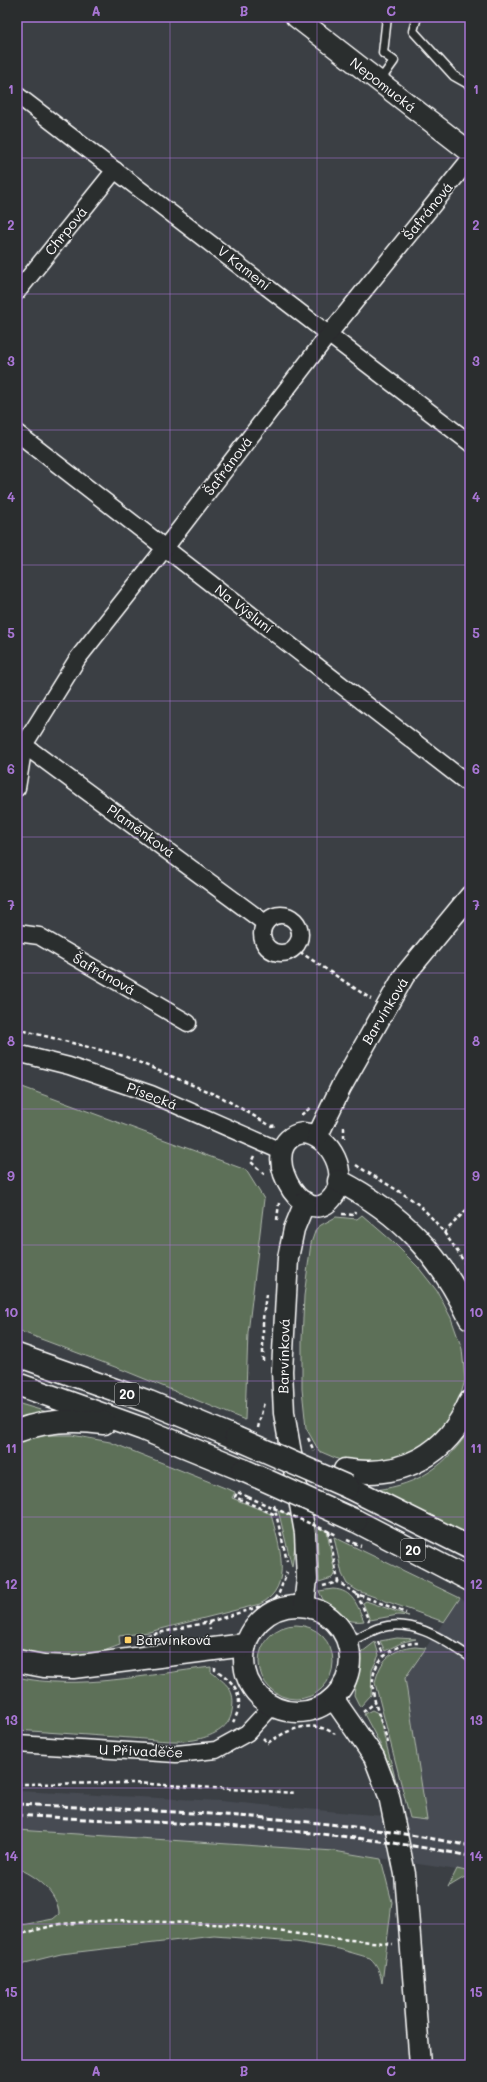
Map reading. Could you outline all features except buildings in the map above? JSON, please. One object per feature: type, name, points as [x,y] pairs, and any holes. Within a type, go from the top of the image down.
[{"type":"highway","points":[[339,1181],[367,1185],[423,1244],[456,1288],[470,1318]]},
{"type":"highway","name":"20","points":[[17,1355],[148,1402],[276,1455],[346,1478],[470,1548]]},
{"type":"highway","name":"20","points":[[17,1384],[143,1429],[243,1470],[356,1521],[470,1580]]},
{"type":"highway","points":[[346,1478],[359,1473],[387,1471],[408,1465],[427,1456],[449,1438],[458,1427],[470,1402]]},
{"type":"highway","points":[[17,1430],[40,1424],[72,1420],[143,1429]]},
{"type":"highway","points":[[17,1661],[44,1666],[73,1667],[245,1645]]},
{"type":"street","name":"Nepomucká","points":[[296,17],[470,152]]},
{"type":"street","name":"V Kamení","points":[[17,95],[470,443]]},
{"type":"street","name":"Šafránová","points":[[17,788],[20,742],[78,658],[165,548],[329,334],[470,159]]},
{"type":"street","name":"Chrpová","points":[[17,292],[116,170]]},
{"type":"street","name":"Na Výsluní","points":[[17,434],[470,785]]},
{"type":"street","name":"Plaménková","points":[[20,742],[265,923]]},
{"type":"street","name":"Barvínková","points":[[317,1137],[341,1087],[404,976],[470,896]]},
{"type":"street","points":[[282,915],[293,920],[297,924],[300,937],[294,948],[283,953],[270,950],[263,941],[262,928],[265,923],[269,918],[282,915]]},
{"type":"street","name":"Šafránová","points":[[17,933],[39,936],[188,1023]]},
{"type":"street","name":"Písecká","points":[[17,1053],[69,1066],[151,1094],[283,1152]]},
{"type":"street","points":[[307,1133],[317,1137],[328,1147],[334,1156],[338,1169],[339,1181],[336,1193],[328,1203],[317,1206],[305,1202],[295,1195],[286,1181],[282,1167],[283,1152],[287,1142],[296,1134],[307,1133]]},
{"type":"street","name":"Barvínková","points":[[304,1606],[307,1579],[305,1533],[284,1413],[282,1371],[288,1258],[294,1229],[305,1202]]},
{"type":"street","points":[[289,1606],[304,1606],[318,1610],[331,1618],[341,1629],[348,1642],[350,1657],[348,1672],[343,1686],[333,1698],[320,1707],[304,1712],[288,1712],[272,1706],[258,1696],[248,1680],[243,1663],[245,1645],[251,1631],[261,1619],[274,1611],[289,1606]]},
{"type":"street","points":[[333,1698],[366,1743],[385,1783],[405,1874],[420,2065]]},
{"type":"street","name":"U Přivaděče","points":[[17,1744],[176,1754],[216,1750],[247,1733],[272,1706]]},
{"type":"lane","points":[[379,82],[394,61],[383,53],[387,17]]},
{"type":"lane","points":[[417,17],[413,31],[454,76],[470,84]]},
{"type":"lane","points":[[348,1642],[380,1628],[407,1626],[435,1635],[470,1657]]},
{"type":"path","points":[[294,948],[385,1009]]},
{"type":"path","points":[[17,1029],[124,1056],[222,1098],[271,1126],[278,1125]]},
{"type":"path","points":[[298,1118],[310,1108],[327,1117],[344,1120],[344,1144]]},
{"type":"path","points":[[268,1177],[251,1162],[271,1126]]},
{"type":"path","points":[[355,1165],[367,1185],[412,1199],[456,1248],[470,1272]]},
{"type":"path","points":[[339,1214],[354,1215],[367,1185]]},
{"type":"path","points":[[276,1223],[279,1200]]},
{"type":"path","points":[[444,1233],[470,1206]]},
{"type":"path","points":[[263,1364],[263,1319],[267,1290]]},
{"type":"path","points":[[257,1433],[265,1398]]},
{"type":"path","points":[[307,1437],[316,1455]]},
{"type":"path","points":[[276,1515],[235,1497],[237,1492],[361,1546]]},
{"type":"path","points":[[135,1639],[209,1622],[271,1603],[279,1593],[288,1566],[274,1506]]},
{"type":"path","points":[[329,1530],[338,1582],[357,1594],[407,1613]]},
{"type":"path","points":[[209,1622],[215,1670],[226,1676],[233,1684],[240,1699],[239,1709],[229,1726]]},
{"type":"path","points":[[235,1717],[268,1742],[281,1734],[297,1728],[314,1726],[330,1731],[338,1737]]},
{"type":"path","points":[[17,1784],[133,1783],[296,1793]]},
{"type":"path","points":[[17,1935],[60,1924],[116,1920],[236,1924],[319,1937],[411,1946]]},
{"type":"shaded area","points":[[460,1598],[470,1604],[470,1872],[334,1851],[17,1830],[17,1791],[220,1801],[427,1820],[405,1678]]},
{"type":"green space","points":[[17,1085],[246,1170],[264,1199],[248,1333],[245,1420],[123,1370],[17,1330]]},
{"type":"green space","points":[[362,1215],[392,1241],[418,1267],[437,1291],[451,1318],[462,1349],[465,1380],[456,1412],[440,1436],[390,1464],[349,1464],[319,1451],[306,1428],[302,1389],[302,1340],[304,1296],[311,1243],[316,1229],[321,1225],[336,1217],[357,1219]]},
{"type":"green space","points":[[17,1403],[47,1412],[17,1419]]},
{"type":"green space","points":[[470,1429],[470,1539],[376,1490],[406,1483],[419,1478],[430,1471],[451,1453]]},
{"type":"green space","points":[[34,1435],[72,1435],[110,1442],[235,1492],[232,1498],[271,1514],[280,1551],[281,1576],[277,1587],[271,1596],[260,1604],[149,1632],[119,1636],[120,1645],[93,1655],[56,1658],[17,1652],[17,1441]]},
{"type":"green space","points":[[278,1510],[294,1517],[296,1538],[292,1567]]},
{"type":"green space","points":[[317,1527],[327,1531],[335,1573],[332,1578],[319,1582]]},
{"type":"green space","points":[[334,1537],[460,1598],[444,1622],[358,1591],[347,1584],[342,1574]]},
{"type":"green space","points":[[333,1589],[340,1590],[350,1595],[364,1621],[342,1618],[336,1615],[326,1605],[319,1591]]},
{"type":"green space","points":[[366,1601],[409,1616],[398,1615],[370,1620],[363,1603]]},
{"type":"green space","points":[[296,1625],[317,1631],[327,1641],[333,1662],[327,1683],[317,1693],[296,1699],[275,1693],[265,1683],[259,1662],[265,1641],[275,1631]]},
{"type":"green space","points":[[397,1638],[416,1639],[403,1642],[385,1651],[380,1641]]},
{"type":"green space","points":[[375,1642],[379,1655],[372,1670],[371,1695],[360,1707],[354,1695],[359,1658],[362,1652]]},
{"type":"green space","points":[[415,1647],[426,1648],[405,1678],[427,1820],[410,1818],[375,1683],[380,1668],[388,1657],[399,1650]]},
{"type":"green space","points":[[211,1667],[211,1672],[222,1680],[229,1688],[233,1698],[233,1704],[227,1723],[218,1731],[206,1737],[186,1741],[170,1741],[17,1730],[17,1677],[40,1681],[88,1682]]},
{"type":"green space","points":[[372,1710],[378,1713],[397,1785],[380,1744],[364,1714]]},
{"type":"green space","points":[[17,1830],[334,1851],[381,1859],[392,1902],[382,1983],[378,1969],[370,1958],[339,1949],[296,1942],[214,1936],[61,1954],[17,1965],[17,1926],[53,1919],[59,1914],[55,1899],[44,1885],[31,1875],[17,1868]]},
{"type":"green space","points":[[457,1869],[470,1872],[470,1877],[463,1878],[448,1887]]},
{"type":"railway","points":[[17,1804],[244,1816],[301,1821],[358,1827],[470,1846]]},
{"type":"railway","points":[[17,1815],[197,1824],[285,1831],[378,1841],[470,1856]]},
{"type":"place","name":"Barvínková","points":[[128,1640]]}]
